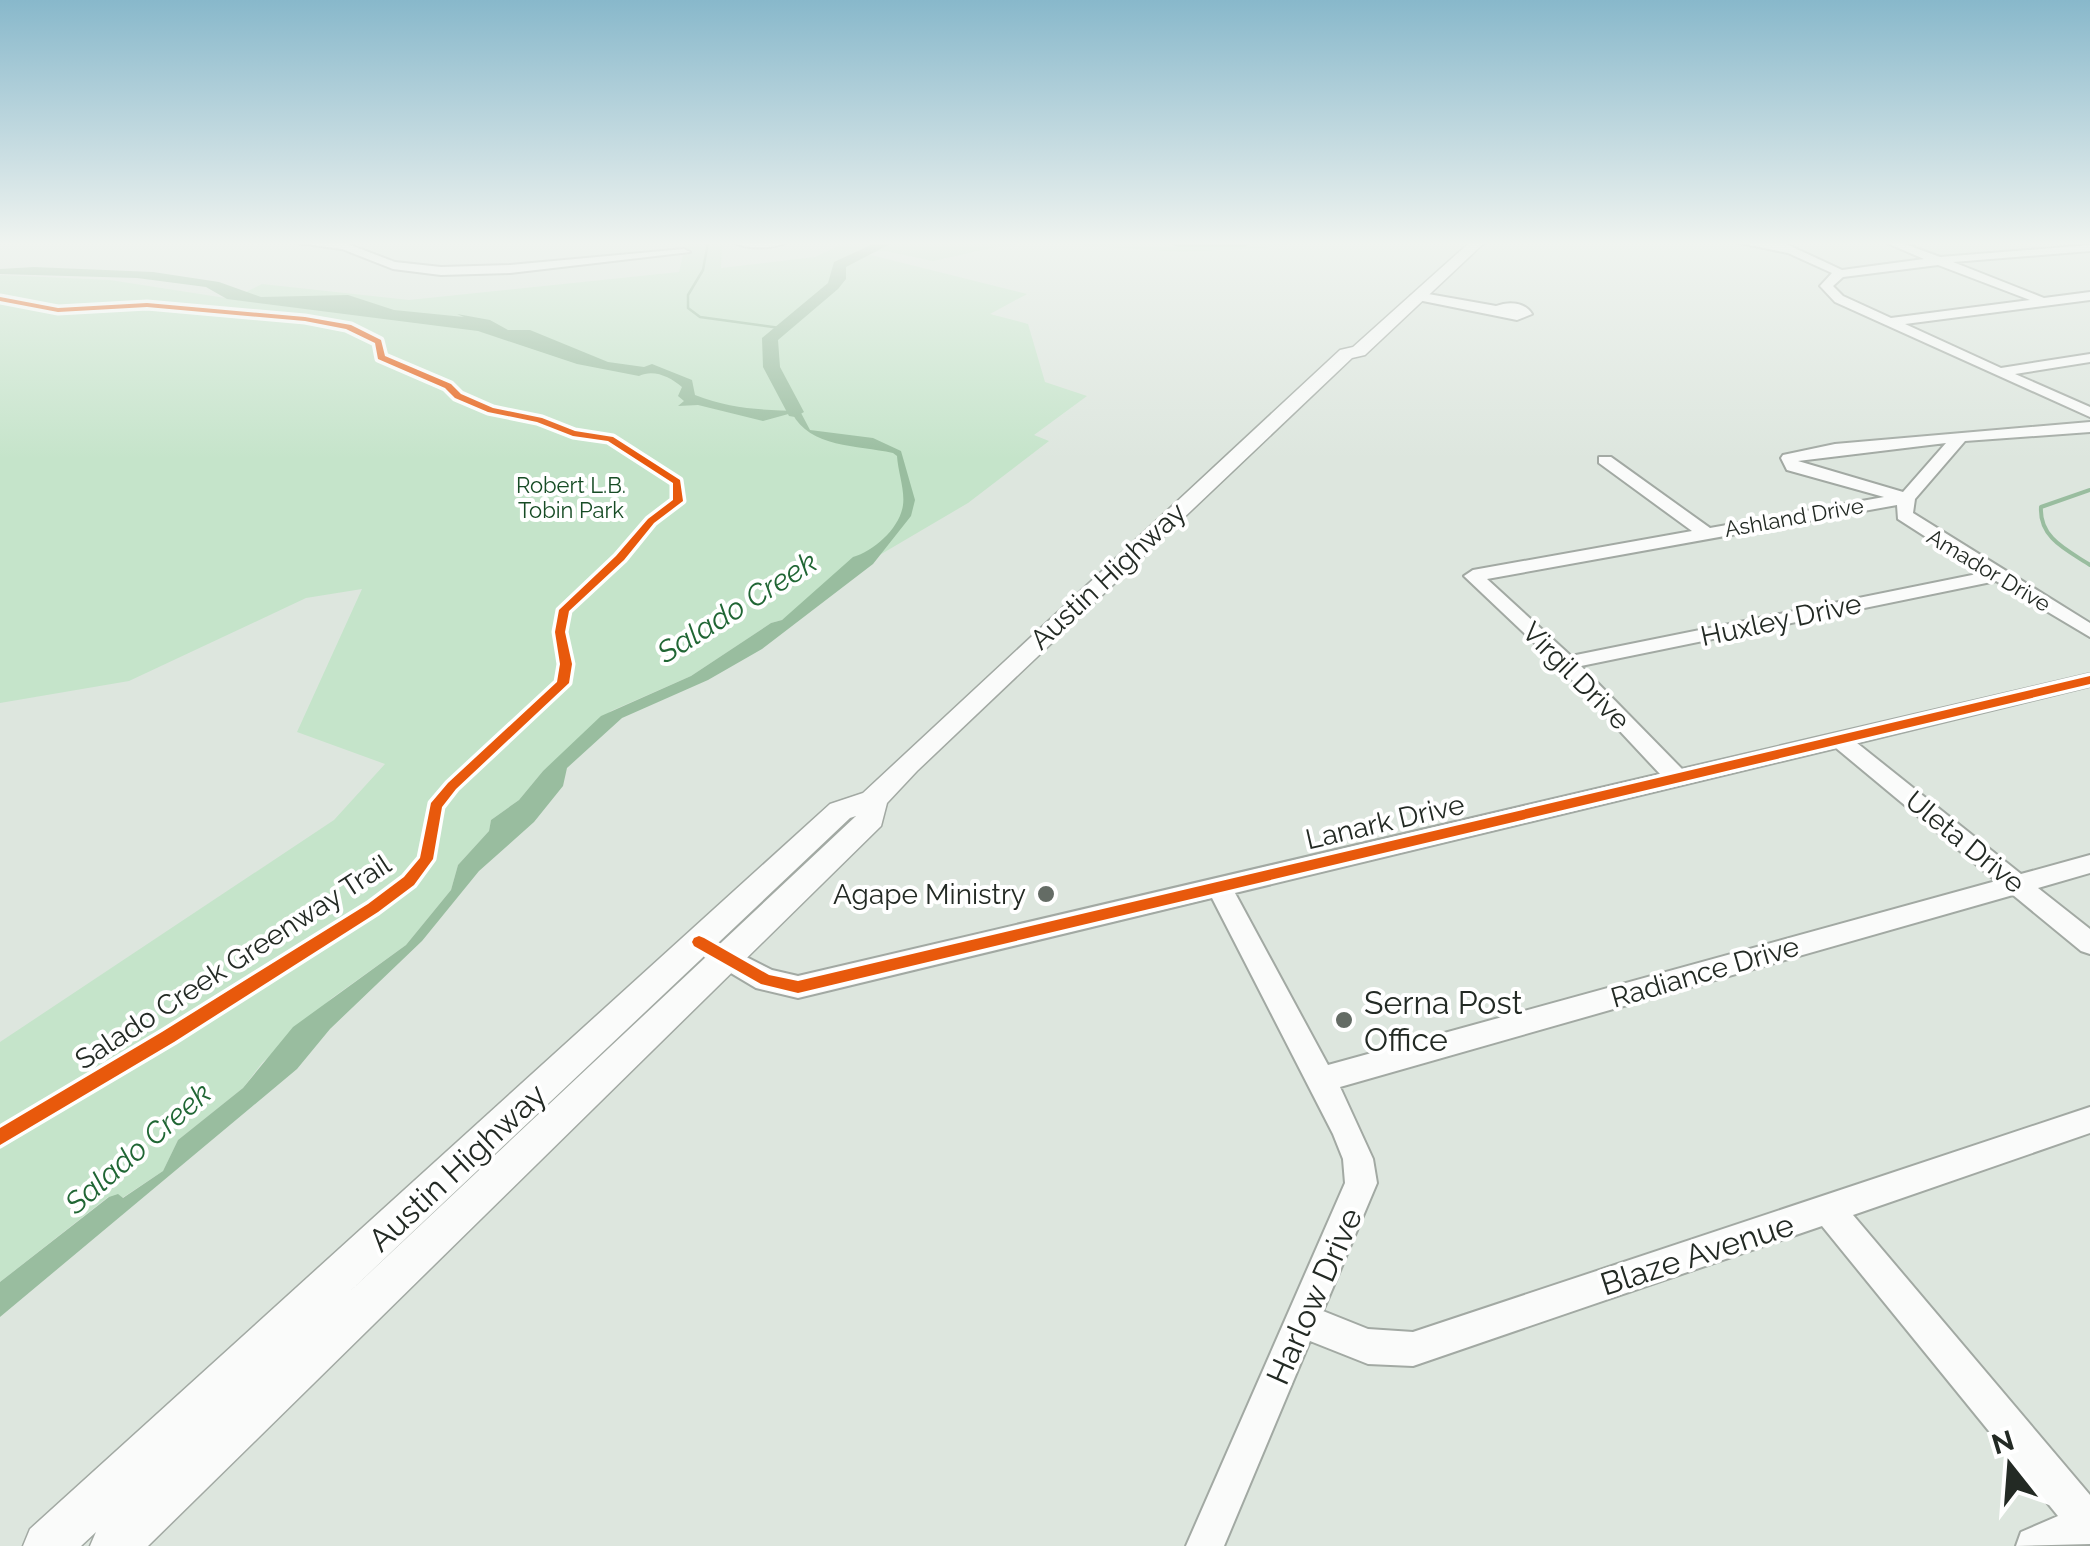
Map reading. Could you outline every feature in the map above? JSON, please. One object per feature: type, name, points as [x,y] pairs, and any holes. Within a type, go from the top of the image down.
[{"type":"main road","name":"Austin Highway","points":[[1346,354],[1343,347],[1381,315]]},
{"type":"main road","name":"Austin Highway","points":[[48,1546],[712,949],[871,820],[873,800],[907,764],[1346,354],[1359,351],[1397,315]]},
{"type":"main road","name":"Austin Highway","points":[[114,1546],[511,1167],[712,949]]},
{"type":"street","points":[[1876,315],[2090,412]]},
{"type":"street","points":[[1890,322],[1937,315]]},
{"type":"street","points":[[2000,372],[2090,358]]},
{"type":"street","points":[[1907,498],[1960,437],[2090,427]]},
{"type":"street","name":"Amador Drive","points":[[1960,437],[1835,449],[1789,458],[1793,467],[1907,498],[1904,515],[1912,522],[2090,631]]},
{"type":"street","points":[[1605,460],[1704,533]]},
{"type":"street","name":"Ashland Drive","points":[[1474,576],[1907,498]]},
{"type":"street","name":"Virgil Drive","points":[[1474,576],[1567,664],[1677,778]]},
{"type":"street","name":"Huxley Drive","points":[[1567,664],[1995,576]]},
{"type":"street","name":"Lanark Drive","points":[[712,949],[766,980],[798,987],[2090,680]]},
{"type":"street","name":"Uleta Drive","points":[[1840,740],[2090,944]]},
{"type":"street","name":"Radiance Drive","points":[[1320,1080],[2090,864]]},
{"type":"street","name":"Harlow Drive","points":[[1206,1546],[1361,1183],[1358,1159],[1347,1130],[1219,887]]},
{"type":"street","name":"Blaze Avenue","points":[[1303,1320],[1361,1347],[1413,1350],[2090,1120]]},
{"type":"street","points":[[1830,1210],[2089,1523],[2035,1546]]},
{"type":"green space","name":"Robert L.B. Tobin Park","points":[[0,315],[994,315],[1028,324],[1045,382],[1087,396],[1034,435],[1049,441],[968,503],[849,573],[691,676],[611,711],[543,771],[519,800],[491,820],[489,831],[458,865],[451,890],[406,945],[332,998],[262,1063],[243,1088],[178,1140],[163,1171],[122,1198],[108,1197],[0,1282],[0,1042],[334,820],[385,764],[297,732],[362,589],[306,598],[129,681],[0,703]]},
{"type":"shaded area","points":[[354,315],[463,315],[490,320],[508,330],[530,330],[608,362],[644,367],[652,364],[692,380],[695,395],[708,400],[747,408],[800,411],[810,430],[873,438],[901,451],[915,500],[911,516],[873,564],[762,649],[708,680],[622,718],[567,768],[563,786],[534,822],[479,871],[422,941],[330,1029],[297,1069],[0,1317],[0,1282],[109,1197],[118,1194],[123,1198],[163,1171],[178,1140],[243,1088],[293,1027],[406,945],[451,890],[458,865],[489,831],[491,820],[519,800],[543,771],[601,716],[691,676],[771,623],[782,620],[853,557],[885,537],[901,514],[903,499],[897,456],[893,453],[822,439],[810,433],[792,413],[763,421],[698,405],[678,406],[684,401],[678,396],[682,387],[662,375],[639,376],[577,364],[478,331]]},
{"type":"waterway","points":[[698,315],[780,328]]},
{"type":"waterway","points":[[795,412],[771,367],[768,348],[770,338],[798,315]]},
{"type":"waterway","points":[[2090,490],[2041,507],[2050,535],[2090,565]]},
{"type":"cycle path","name":"Salado Creek Greenway Trail","points":[[0,1137],[168,1037],[373,908],[409,881],[426,859],[436,806],[452,786],[563,683],[566,664],[560,632],[564,610],[620,558],[651,521],[678,501],[677,482],[610,439],[491,410],[458,396],[448,386],[381,357],[378,342],[348,327],[262,315]]},
{"type":"cycle path","points":[[699,942],[766,980],[798,987],[2090,680]]},
{"type":"place","name":"Agape Ministry","points":[[1046,894]]},
{"type":"place","name":"Serna Post Office","points":[[1344,1020]]},
{"type":"water label","name":"Salado Creek","points":[[737,607]]},
{"type":"water label","name":"Salado Creek","points":[[138,1148]]}]
